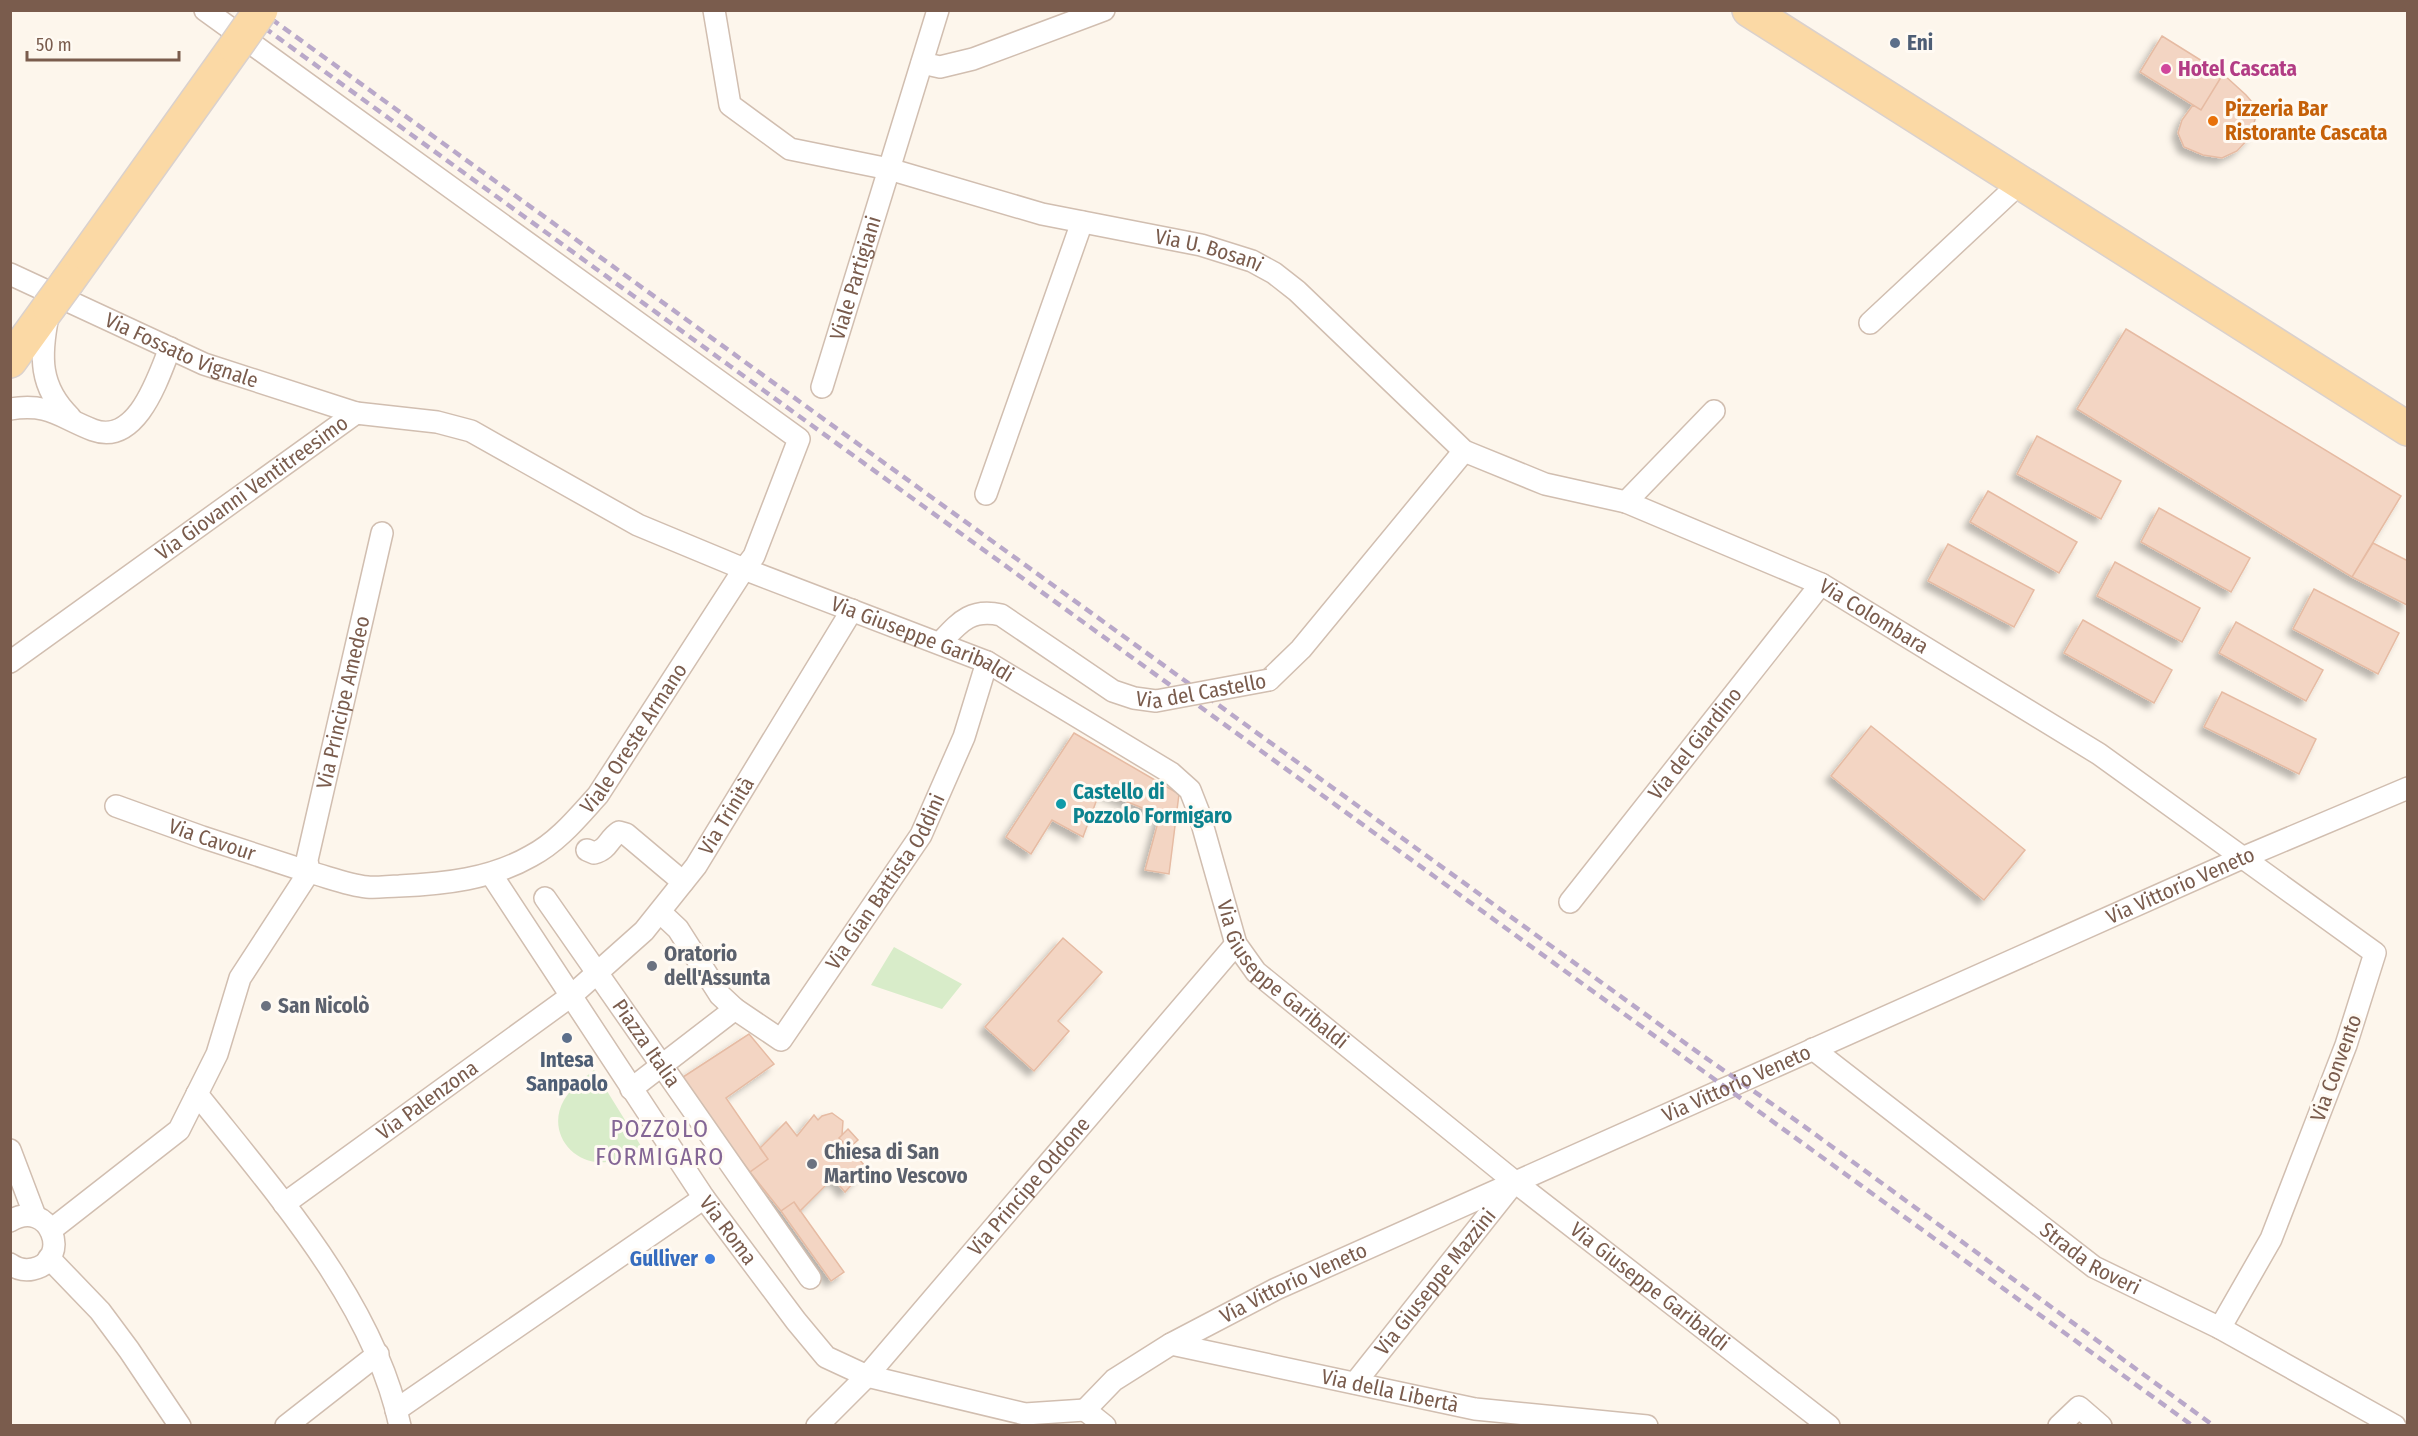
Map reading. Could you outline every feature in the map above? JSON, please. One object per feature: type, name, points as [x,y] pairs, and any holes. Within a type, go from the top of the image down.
[{"type":"main road","points":[[10,361],[261,10]]},
{"type":"main road","points":[[1749,10],[2408,429]]},
{"type":"street","name":"Viale Oreste Armano","points":[[205,10],[799,439],[754,556],[598,795],[558,838],[532,856],[491,874],[430,885],[367,887],[309,872]]},
{"type":"street","name":"Via U. Bosani","points":[[714,10],[730,105],[790,149],[889,169],[1042,214],[1201,245],[1252,261],[1274,273],[1297,291],[1464,451]]},
{"type":"street","name":"Viale Partigiani","points":[[822,387],[938,10]]},
{"type":"street","points":[[922,63],[940,67],[973,59],[1104,10]]},
{"type":"street","points":[[1870,323],[2020,183]]},
{"type":"street","points":[[986,494],[1082,222]]},
{"type":"street","name":"Via Fossato Vignale","points":[[10,274],[204,364],[356,413]]},
{"type":"street","points":[[59,294],[42,347],[45,375],[56,402],[73,419]]},
{"type":"street","points":[[10,409],[28,406],[51,410],[95,431],[115,430],[137,418],[170,348]]},
{"type":"street","points":[[1626,502],[1714,411]]},
{"type":"street","name":"Via Giovanni Ventitreesimo","points":[[10,662],[356,413],[437,422],[471,431],[638,525],[744,569]]},
{"type":"street","name":"Via Colombara","points":[[1464,451],[1545,484],[1626,502],[1821,584],[2099,754],[2242,858]]},
{"type":"street","name":"Via del Castello","points":[[940,643],[957,625],[973,614],[988,612],[1000,615],[1113,691],[1134,698],[1156,701],[1269,680],[1301,649],[1464,451]]},
{"type":"street","name":"Via Principe Amedeo","points":[[309,872],[307,860],[382,533]]},
{"type":"street","name":"Via Giuseppe Garibaldi","points":[[744,569],[987,662],[1171,772],[1190,790],[1199,813],[1236,944],[1256,972],[1515,1182],[1829,1425]]},
{"type":"street","name":"Via del Giardino","points":[[1570,902],[1821,584]]},
{"type":"street","name":"Via Trinità","points":[[570,996],[644,931],[696,866],[852,610]]},
{"type":"street","name":"Via Gian Battista Oddini","points":[[735,1009],[781,1040],[921,836],[964,737],[987,662]]},
{"type":"street","name":"Via Vittorio Veneto","points":[[1085,1410],[1114,1380],[1171,1344],[1276,1289],[2242,858],[2408,788]]},
{"type":"street","name":"Via Cavour","points":[[117,806],[309,872]]},
{"type":"street","points":[[587,850],[594,853],[603,851],[615,834],[619,832],[626,834],[683,882]]},
{"type":"street","name":"Via Convento","points":[[2220,1328],[2271,1239],[2346,1046],[2375,953],[2242,858]]},
{"type":"street","points":[[51,1230],[179,1130],[217,1054],[240,978],[309,872]]},
{"type":"street","name":"Via Roma","points":[[491,874],[704,1198],[796,1321],[826,1357],[867,1376],[1025,1413],[1085,1410]]},
{"type":"street","name":"Piazza Italia","points":[[545,898],[810,1278]]},
{"type":"street","points":[[631,1089],[735,1009],[720,995],[678,929],[660,912]]},
{"type":"street","name":"Via Principe Oddone","points":[[817,1425],[867,1376],[1236,944]]},
{"type":"street","name":"Via Palenzona","points":[[284,1204],[570,996]]},
{"type":"street","name":"Strada Roveri","points":[[1813,1049],[2094,1267],[2220,1328],[2395,1425]]},
{"type":"street","points":[[198,1094],[284,1204],[348,1297],[378,1354],[398,1418],[704,1198]]},
{"type":"street","points":[[10,1150],[35,1216],[47,1224],[51,1230],[54,1245],[44,1264],[29,1270],[12,1267]]},
{"type":"street","name":"Via Giuseppe Mazzini","points":[[1355,1383],[1515,1182]]},
{"type":"street","points":[[10,1221],[19,1217],[35,1216]]},
{"type":"street","points":[[49,1258],[100,1311],[180,1425]]},
{"type":"street","name":"Via della Libertà","points":[[1171,1344],[1475,1409],[1647,1425]]},
{"type":"street","points":[[286,1425],[378,1354]]},
{"type":"street","points":[[2059,1425],[2079,1407],[2101,1425]]},
{"type":"street","points":[[1085,1410],[1105,1425]]},
{"type":"green space","points":[[894,947],[962,984],[942,1009],[871,985]]},
{"type":"green space","points":[[594,1070],[641,1146],[620,1158],[607,1162],[594,1162],[573,1152],[560,1134],[558,1123],[559,1112],[564,1100]]},
{"type":"building","points":[[2162,36],[2223,74],[2201,110],[2140,72]]},
{"type":"building","points":[[2223,74],[2258,109],[2250,137],[2237,151],[2222,158],[2203,155],[2184,147],[2178,133],[2182,120],[2193,105],[2201,110]]},
{"type":"building","points":[[2126,329],[2401,496],[2352,577],[2077,409]]},
{"type":"building","points":[[2037,436],[2121,481],[2101,519],[2017,474]]},
{"type":"building","points":[[1988,491],[2077,542],[2059,573],[1970,522]]},
{"type":"building","points":[[2159,508],[2250,558],[2231,592],[2141,542]]},
{"type":"building","points":[[2373,543],[2408,561],[2407,605],[2352,577]]},
{"type":"building","points":[[1948,544],[2034,590],[2014,627],[1928,581]]},
{"type":"building","points":[[2115,562],[2200,608],[2182,642],[2097,596]]},
{"type":"building","points":[[2314,589],[2399,633],[2378,674],[2293,629]]},
{"type":"building","points":[[2083,620],[2172,670],[2154,703],[2064,653]]},
{"type":"building","points":[[2236,622],[2323,670],[2306,701],[2219,653]]},
{"type":"building","points":[[2222,692],[2316,739],[2299,774],[2204,727]]},
{"type":"building","points":[[1871,726],[2025,850],[1984,900],[1831,776]]},
{"type":"building","name":"Castello di Pozzolo Formigaro","points":[[1074,733],[1179,794],[1169,874],[1145,870],[1160,815],[1100,791],[1083,837],[1052,820],[1031,854],[1006,837]]},
{"type":"building","points":[[1063,938],[1102,972],[1058,1021],[1069,1031],[1034,1071],[985,1027]]},
{"type":"building","points":[[749,1034],[774,1064],[726,1098],[768,1159],[750,1172],[680,1079]]},
{"type":"building","name":"Chiesa di San Martino Vescovo","points":[[832,1113],[843,1121],[842,1135],[839,1138],[867,1168],[845,1192],[833,1178],[800,1211],[794,1202],[781,1211],[750,1172],[768,1159],[760,1148],[786,1122],[797,1136],[814,1115],[818,1120]]},
{"type":"building","points":[[848,1129],[858,1140],[849,1148],[839,1138]]},
{"type":"building","points":[[794,1202],[844,1272],[831,1281],[781,1211]]},
{"type":"railway","points":[[240,10],[2193,1426]]},
{"type":"railway","points":[[259,10],[1703,1056],[1801,1124],[2214,1426]]},
{"type":"place","name":"Eni","points":[[1895,43]]},
{"type":"place","name":"Hotel Cascata","points":[[2166,69]]},
{"type":"place","name":"Pizzeria Bar Ristorante Cascata","points":[[2213,121]]},
{"type":"place","name":"Castello di Pozzolo Formigaro","points":[[1061,804]]},
{"type":"place","name":"Oratorio dell'Assunta","points":[[652,966]]},
{"type":"place","name":"San Nicolò","points":[[266,1006]]},
{"type":"place","name":"Intesa Sanpaolo","points":[[567,1038]]},
{"type":"place","name":"Chiesa di San Martino Vescovo","points":[[812,1164]]},
{"type":"place","name":"Gulliver","points":[[710,1259]]},
{"type":"district","name":"POZZOLO FORMIGARO","points":[[660,1143]]}]
